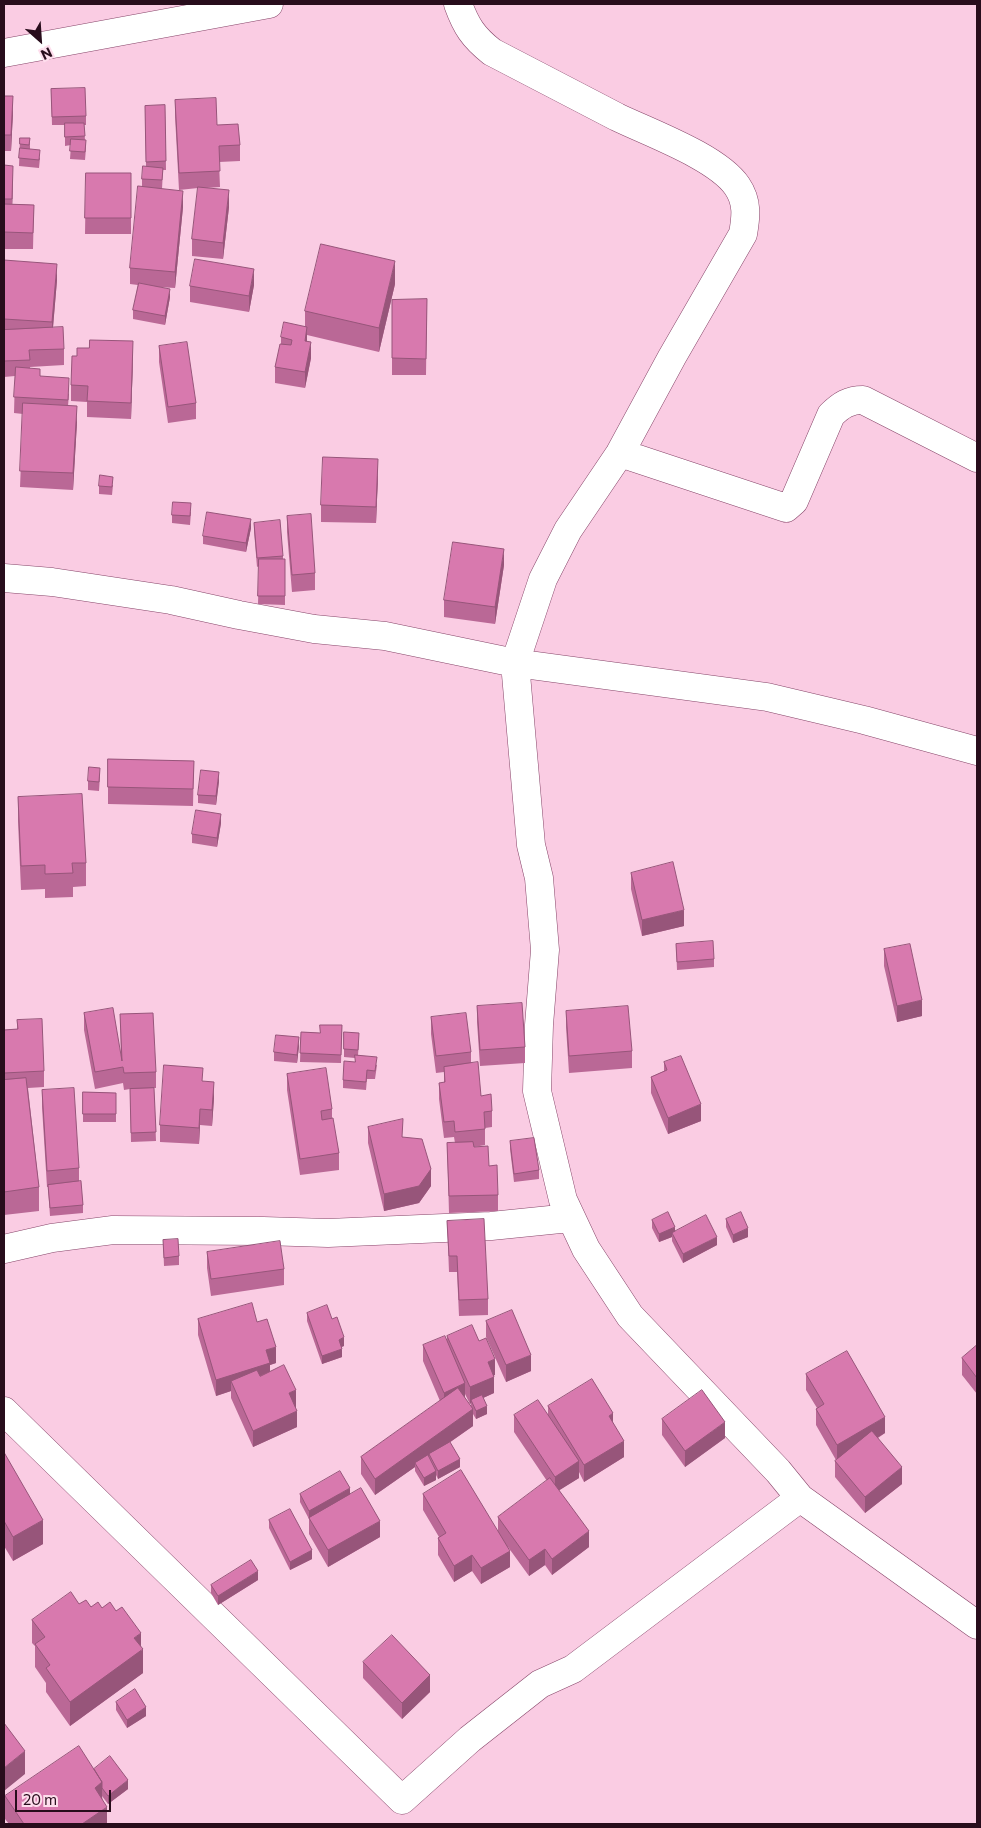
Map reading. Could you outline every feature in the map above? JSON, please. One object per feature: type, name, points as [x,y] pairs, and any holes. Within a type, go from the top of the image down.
[{"type":"street","points":[[4,53],[268,4]]},
{"type":"street","points":[[458,4],[466,25],[479,41],[492,52],[618,117],[705,159],[723,170],[737,186],[747,214],[742,234],[672,357],[620,454],[568,530],[543,579],[515,663],[531,845],[539,878],[545,950],[539,1025],[537,1091],[563,1200],[586,1249],[630,1316],[778,1471],[800,1498],[977,1626]]},
{"type":"street","points":[[620,454],[786,508],[794,501],[831,415],[840,406],[853,400],[863,400],[977,458]]},
{"type":"street","points":[[4,578],[52,582],[171,600],[314,629],[385,636],[515,663],[767,697],[864,720],[977,751]]},
{"type":"street","points":[[4,1249],[52,1238],[113,1230],[328,1233],[483,1227],[570,1218]]},
{"type":"street","points":[[4,1411],[402,1800],[470,1739],[540,1684],[573,1670],[800,1498]]},
{"type":"building","points":[[85,88],[86,116],[52,117],[51,89]]},
{"type":"building","points":[[4,96],[13,96],[11,135],[4,135]]},
{"type":"building","points":[[216,98],[217,125],[238,124],[240,145],[219,146],[220,171],[179,173],[175,100]]},
{"type":"building","points":[[165,105],[166,161],[146,162],[145,106]]},
{"type":"building","points":[[65,123],[84,123],[85,136],[65,137]]},
{"type":"building","points":[[20,138],[30,138],[29,145],[20,144]]},
{"type":"building","points":[[71,139],[86,140],[85,152],[70,151]]},
{"type":"building","points":[[20,148],[40,150],[39,160],[19,158]]},
{"type":"building","points":[[4,165],[13,166],[12,199],[4,199]]},
{"type":"building","points":[[143,166],[163,168],[162,180],[142,179]]},
{"type":"building","points":[[86,173],[131,173],[131,218],[85,218]]},
{"type":"building","points":[[138,186],[183,191],[175,272],[130,268]]},
{"type":"building","points":[[198,187],[229,190],[223,243],[192,239]]},
{"type":"building","points":[[4,204],[34,205],[33,233],[4,232]]},
{"type":"building","points":[[321,244],[395,261],[379,328],[305,311]]},
{"type":"building","points":[[195,259],[254,269],[249,296],[190,286]]},
{"type":"building","points":[[4,260],[57,264],[52,322],[4,319]]},
{"type":"building","points":[[139,283],[170,289],[165,316],[133,310]]},
{"type":"building","points":[[427,299],[426,359],[392,358],[392,300]]},
{"type":"building","points":[[284,322],[307,327],[305,341],[311,342],[305,372],[275,367],[280,344],[291,345],[292,340],[281,337]]},
{"type":"building","points":[[63,327],[64,349],[29,350],[30,360],[4,361],[4,330]]},
{"type":"building","points":[[90,340],[133,341],[131,403],[87,401],[88,386],[71,385],[72,356],[77,356],[77,348],[89,348]]},
{"type":"building","points":[[187,342],[196,403],[168,407],[159,346]]},
{"type":"building","points":[[16,367],[40,369],[40,376],[69,378],[68,400],[14,397]]},
{"type":"building","points":[[23,403],[77,406],[73,473],[20,471]]},
{"type":"building","points":[[323,457],[378,459],[376,507],[321,505]]},
{"type":"building","points":[[100,475],[113,477],[112,487],[99,486]]},
{"type":"building","points":[[173,502],[191,503],[190,516],[172,515]]},
{"type":"building","points":[[207,512],[251,519],[246,543],[203,536]]},
{"type":"building","points":[[311,514],[315,573],[292,575],[287,516]]},
{"type":"building","points":[[280,520],[283,556],[257,558],[254,523]]},
{"type":"building","points":[[453,542],[504,549],[495,607],[444,600]]},
{"type":"building","points":[[259,559],[285,559],[285,596],[258,596]]},
{"type":"building","points":[[108,759],[194,761],[193,789],[108,787]]},
{"type":"building","points":[[89,767],[100,768],[99,782],[88,781]]},
{"type":"building","points":[[201,770],[219,772],[216,796],[198,795]]},
{"type":"building","points":[[82,794],[86,863],[72,863],[73,873],[45,874],[45,865],[21,866],[18,797]]},
{"type":"building","points":[[196,810],[221,814],[217,838],[192,834]]},
{"type":"building","points":[[673,862],[684,910],[642,920],[631,873]]},
{"type":"building","points":[[713,941],[714,959],[677,962],[676,944]]},
{"type":"building","points":[[910,944],[922,1000],[897,1006],[884,949]]},
{"type":"building","points":[[522,1003],[525,1047],[480,1050],[477,1006]]},
{"type":"building","points":[[628,1006],[632,1051],[569,1056],[566,1011]]},
{"type":"building","points":[[113,1008],[122,1061],[120,1014],[153,1013],[156,1072],[124,1073],[123,1067],[95,1072],[84,1013]]},
{"type":"building","points":[[466,1013],[471,1052],[436,1056],[431,1017]]},
{"type":"building","points":[[42,1019],[44,1071],[4,1073],[4,1030],[18,1029],[17,1020]]},
{"type":"building","points":[[320,1025],[342,1025],[341,1055],[300,1053],[301,1032],[320,1033]]},
{"type":"building","points":[[344,1032],[359,1033],[358,1050],[344,1049]]},
{"type":"building","points":[[276,1035],[299,1037],[297,1055],[274,1052]]},
{"type":"building","points":[[355,1055],[377,1057],[375,1071],[367,1070],[366,1082],[343,1080],[344,1061],[355,1062]]},
{"type":"building","points":[[681,1056],[701,1104],[668,1118],[651,1077],[667,1070],[664,1062]]},
{"type":"building","points":[[478,1062],[481,1096],[491,1094],[492,1111],[484,1112],[485,1129],[455,1132],[454,1121],[444,1122],[439,1083],[445,1082],[444,1067]]},
{"type":"building","points":[[164,1065],[203,1068],[202,1081],[214,1082],[212,1110],[200,1109],[199,1128],[160,1125]]},
{"type":"building","points":[[326,1068],[332,1109],[321,1111],[322,1120],[333,1118],[339,1153],[300,1159],[287,1074]]},
{"type":"building","points":[[26,1078],[39,1187],[4,1192],[4,1080]]},
{"type":"building","points":[[74,1088],[79,1168],[47,1171],[42,1090]]},
{"type":"building","points":[[154,1088],[156,1132],[131,1133],[130,1089]]},
{"type":"building","points":[[83,1092],[116,1093],[116,1114],[83,1114]]},
{"type":"building","points":[[403,1119],[402,1137],[422,1139],[431,1169],[419,1186],[384,1194],[368,1127]]},
{"type":"building","points":[[534,1138],[539,1170],[514,1174],[510,1141]]},
{"type":"building","points":[[473,1142],[474,1147],[488,1146],[489,1166],[497,1165],[498,1195],[449,1196],[447,1143]]},
{"type":"building","points":[[81,1181],[83,1205],[50,1208],[48,1185]]},
{"type":"building","points":[[668,1212],[675,1227],[659,1234],[652,1220]]},
{"type":"building","points":[[741,1212],[748,1228],[733,1235],[726,1219]]},
{"type":"building","points":[[706,1215],[717,1237],[683,1254],[672,1233]]},
{"type":"building","points":[[484,1219],[488,1299],[459,1300],[457,1256],[449,1256],[447,1221]]},
{"type":"building","points":[[178,1239],[179,1256],[164,1258],[163,1240]]},
{"type":"building","points":[[280,1241],[284,1269],[211,1279],[207,1252]]},
{"type":"building","points":[[252,1303],[257,1322],[267,1319],[276,1347],[266,1350],[270,1363],[216,1380],[198,1319]]},
{"type":"building","points":[[327,1305],[332,1319],[337,1317],[344,1337],[339,1340],[342,1349],[322,1356],[307,1313]]},
{"type":"building","points":[[512,1310],[531,1355],[506,1365],[486,1321]]},
{"type":"building","points":[[472,1325],[479,1341],[486,1338],[495,1359],[488,1362],[494,1377],[470,1387],[447,1336]]},
{"type":"building","points":[[445,1336],[465,1383],[444,1393],[423,1345]]},
{"type":"building","points":[[977,1345],[977,1378],[962,1358]]},
{"type":"building","points":[[847,1351],[885,1417],[837,1445],[816,1409],[824,1404],[806,1374]]},
{"type":"building","points":[[284,1365],[296,1390],[289,1393],[297,1411],[253,1431],[231,1381],[257,1370],[260,1376]]},
{"type":"building","points":[[592,1379],[613,1413],[609,1416],[624,1441],[584,1465],[548,1406]]},
{"type":"building","points":[[458,1388],[473,1409],[375,1479],[361,1457]]},
{"type":"building","points":[[702,1390],[725,1422],[685,1451],[662,1419]]},
{"type":"building","points":[[482,1395],[487,1406],[476,1411],[471,1400]]},
{"type":"building","points":[[538,1400],[579,1461],[555,1477],[514,1415]]},
{"type":"building","points":[[872,1431],[902,1467],[865,1497],[835,1461]]},
{"type":"building","points":[[450,1442],[460,1459],[438,1471],[429,1454]]},
{"type":"building","points":[[5,1454],[43,1520],[13,1537],[4,1521]]},
{"type":"building","points":[[428,1455],[436,1471],[424,1478],[415,1463]]},
{"type":"building","points":[[461,1470],[510,1551],[481,1568],[472,1555],[454,1566],[438,1538],[446,1533],[423,1494]]},
{"type":"building","points":[[340,1471],[350,1488],[309,1511],[300,1494]]},
{"type":"building","points":[[550,1478],[589,1531],[552,1559],[545,1549],[529,1560],[498,1517]]},
{"type":"building","points":[[361,1488],[380,1521],[328,1550],[309,1518]]},
{"type":"building","points":[[290,1509],[312,1550],[290,1562],[269,1520]]},
{"type":"building","points":[[251,1560],[258,1571],[218,1596],[211,1585]]},
{"type":"building","points":[[71,1592],[79,1604],[86,1600],[91,1607],[98,1602],[102,1608],[110,1602],[116,1611],[122,1607],[141,1633],[134,1638],[143,1649],[70,1702],[46,1668],[50,1665],[35,1644],[45,1637],[32,1620]]},
{"type":"building","points":[[392,1635],[430,1675],[402,1703],[363,1662]]},
{"type":"building","points":[[135,1689],[146,1707],[127,1720],[116,1702]]},
{"type":"building","points":[[4,1723],[25,1751],[4,1768]]},
{"type":"building","points":[[79,1746],[102,1782],[95,1788],[107,1807],[82,1824],[24,1824],[5,1796]]},
{"type":"building","points":[[110,1756],[128,1780],[108,1796],[102,1788],[102,1782],[94,1769]]}]
